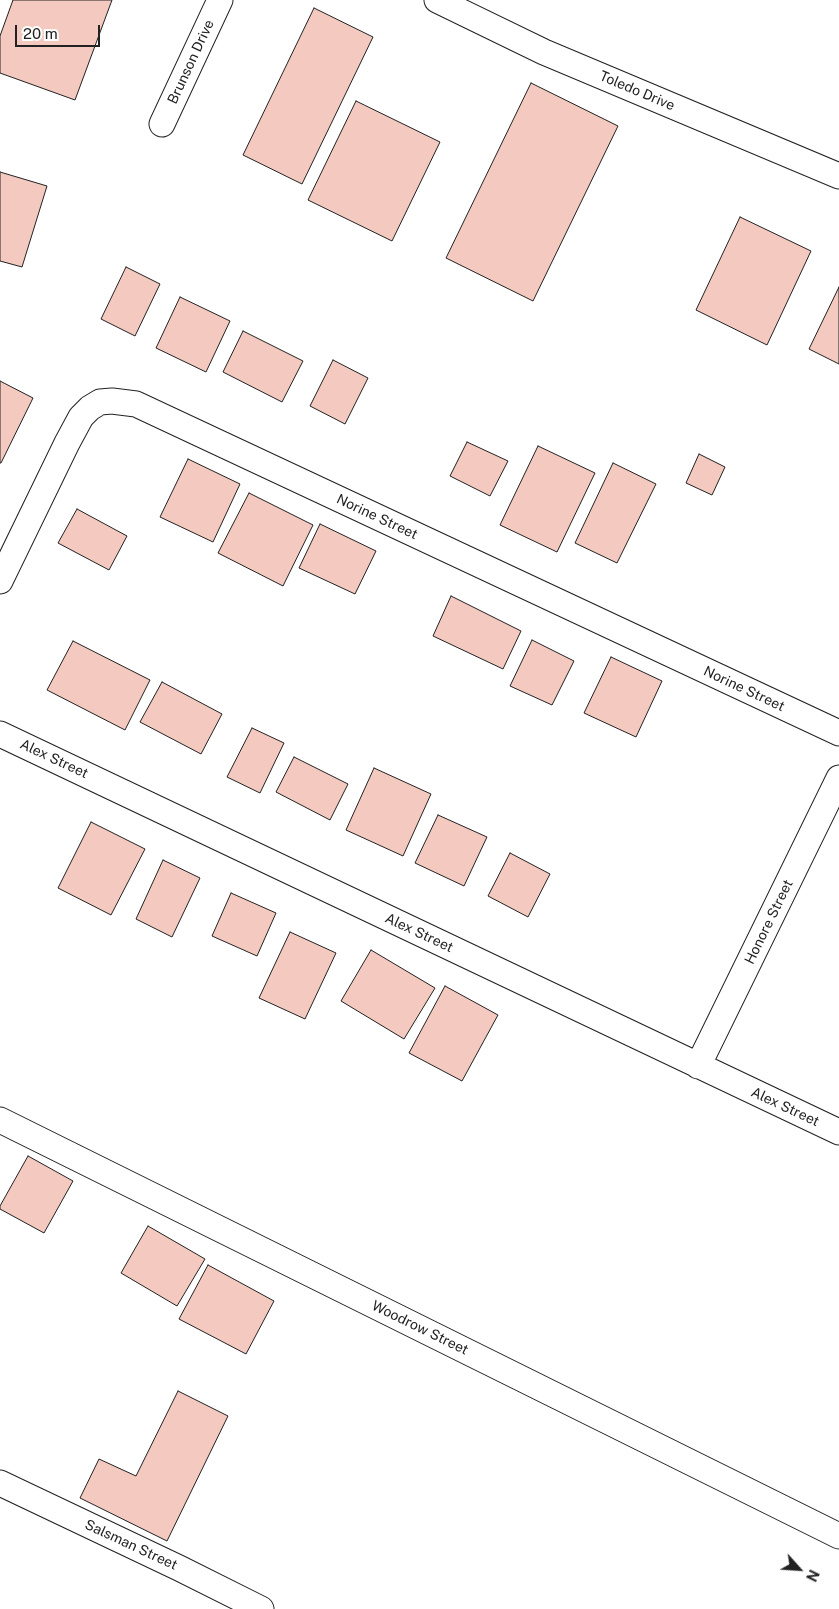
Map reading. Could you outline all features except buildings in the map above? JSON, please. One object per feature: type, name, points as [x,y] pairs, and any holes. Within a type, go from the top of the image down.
[{"type":"street","name":"Brunson Drive","points":[[162,124],[220,0]]},
{"type":"street","name":"Toledo Drive","points":[[437,0],[544,52],[839,176]]},
{"type":"street","name":"Norine Street","points":[[0,581],[81,417],[100,402],[112,401],[136,404],[839,733]]},
{"type":"street","name":"Alex Street","points":[[0,734],[839,1132]]},
{"type":"street","name":"Honore Street","points":[[698,1066],[839,778]]},
{"type":"street","name":"Woodrow Street","points":[[0,1120],[839,1536]]},
{"type":"street","name":"Salsman Street","points":[[0,1483],[261,1609]]}]
